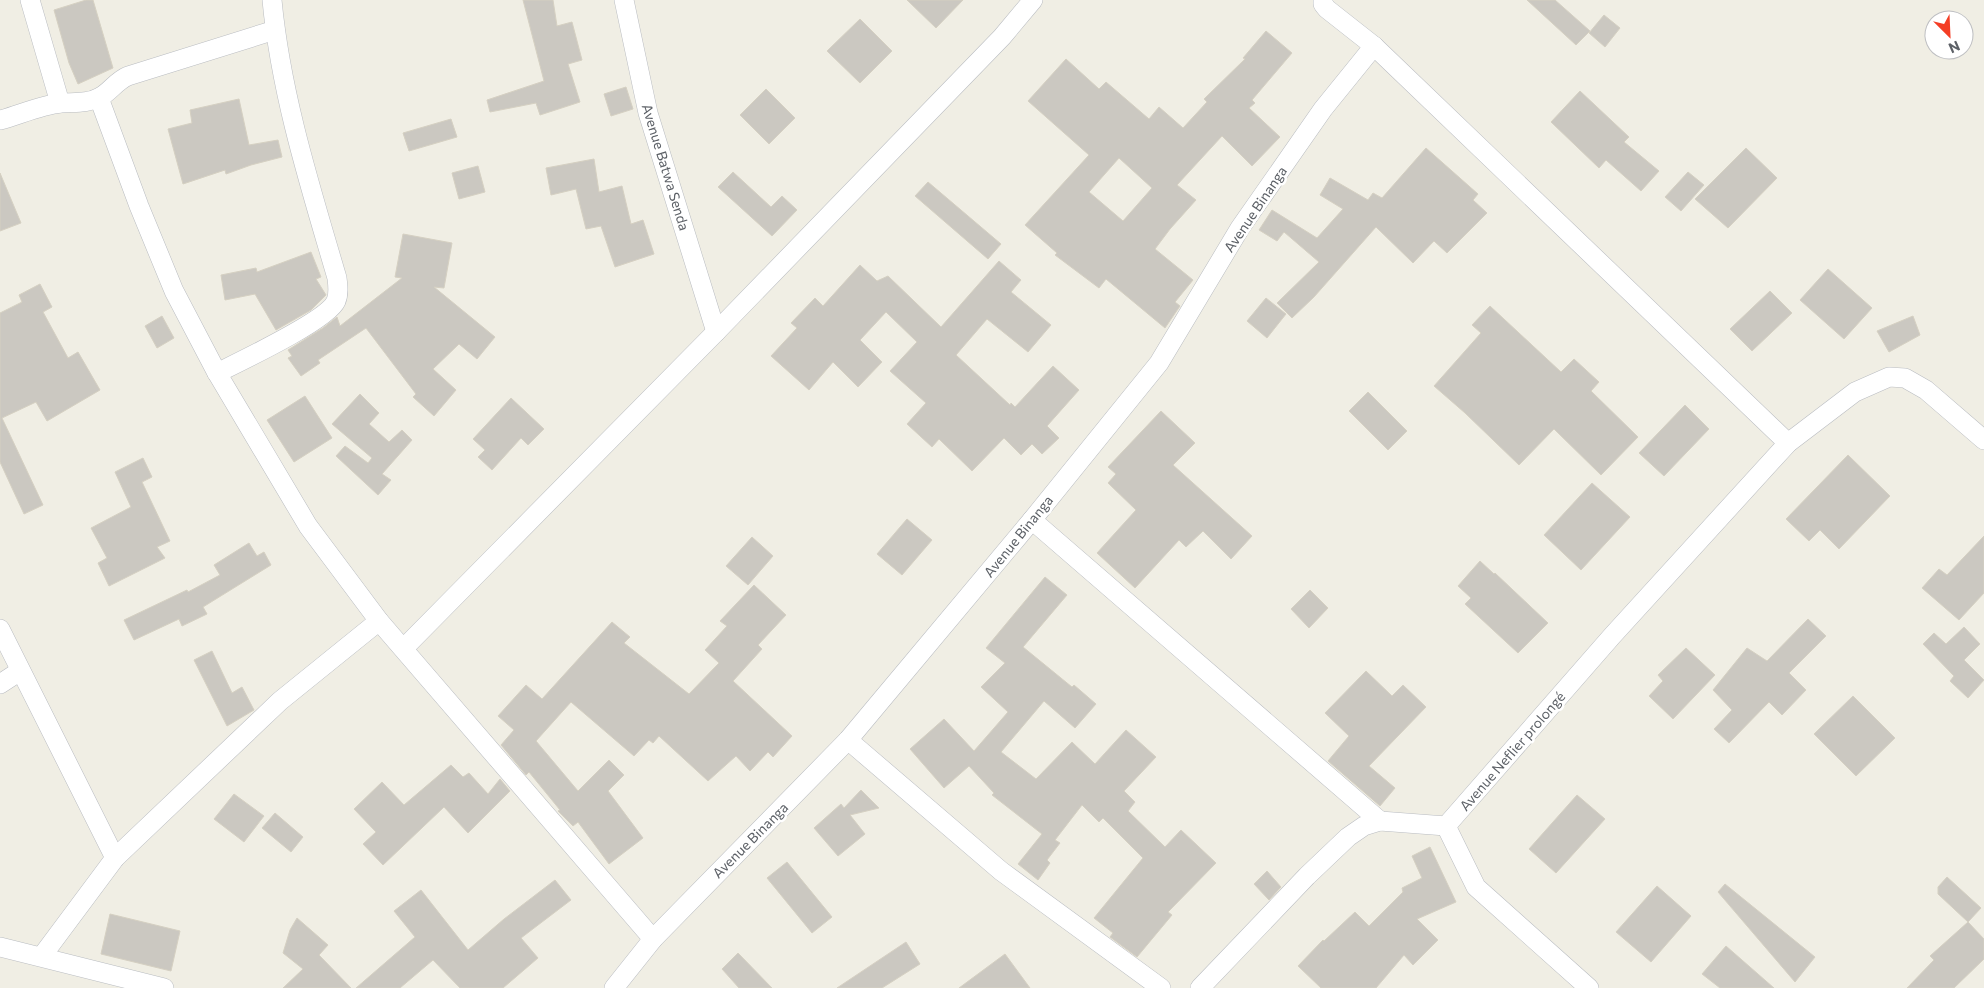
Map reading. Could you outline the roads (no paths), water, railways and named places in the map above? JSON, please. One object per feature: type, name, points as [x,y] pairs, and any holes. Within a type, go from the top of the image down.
[{"type":"street","points":[[30,0],[60,103]]},
{"type":"street","points":[[217,373],[277,343],[328,312],[338,296],[337,278],[299,149],[275,30],[272,0]]},
{"type":"street","name":"Avenue Batwa Senda","points":[[624,0],[648,113],[716,332]]},
{"type":"street","points":[[404,648],[716,332],[1002,37],[1033,0]]},
{"type":"street","points":[[1324,0],[1323,4],[1327,9],[1374,46],[1788,443]]},
{"type":"street","points":[[0,120],[60,103],[82,103],[99,98],[118,80],[128,76],[275,30]]},
{"type":"street","name":"Avenue Binanga","points":[[614,988],[653,939],[848,740],[1032,520],[1158,363],[1240,228],[1323,109],[1374,46]]},
{"type":"street","points":[[99,98],[139,206],[174,291],[217,373],[308,526],[379,621],[653,939]]},
{"type":"street","name":"Avenue Neflier prolongé","points":[[1446,826],[1612,636],[1788,443],[1856,392],[1889,377],[1899,376],[1906,378],[1926,390],[1984,440]]},
{"type":"street","points":[[1032,520],[1380,821]]},
{"type":"street","points":[[42,956],[115,858],[280,701],[379,621]]},
{"type":"street","points":[[0,629],[115,858]]},
{"type":"street","points":[[0,684],[20,670]]},
{"type":"street","points":[[848,740],[1000,871],[1161,988]]},
{"type":"street","points":[[1200,988],[1307,876],[1348,837],[1364,826],[1380,821],[1446,826],[1476,887],[1589,988]]},
{"type":"street","points":[[0,947],[164,988]]}]
